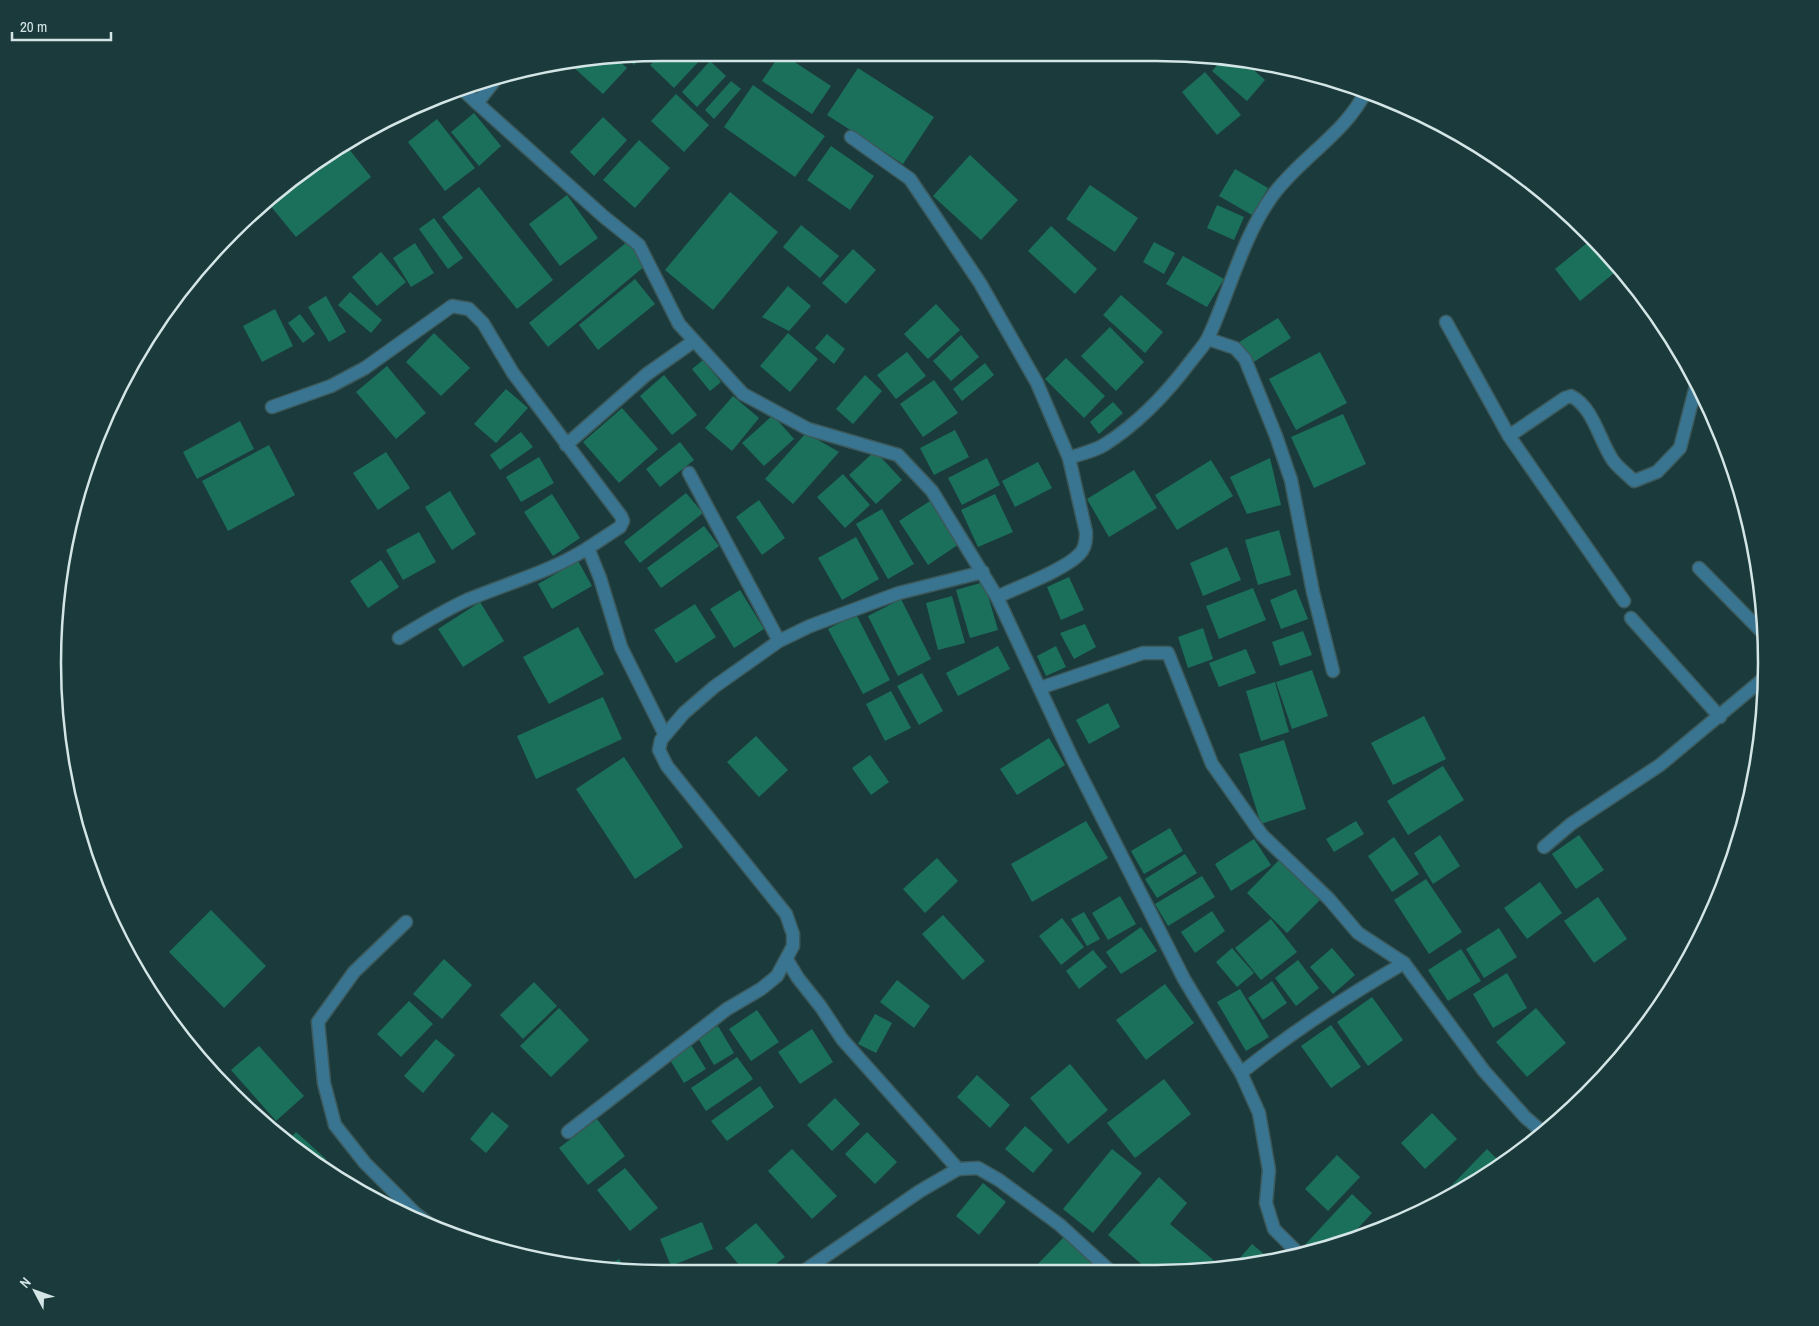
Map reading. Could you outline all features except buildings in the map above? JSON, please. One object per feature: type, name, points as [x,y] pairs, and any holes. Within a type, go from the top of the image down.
[{"type":"street","points":[[476,103],[490,87]]},
{"type":"street","points":[[467,94],[603,216],[639,245],[678,324],[742,394],[808,429],[898,455],[932,491],[997,597],[1184,979],[1241,1073],[1259,1113],[1269,1170],[1266,1203],[1274,1229],[1293,1248]]},
{"type":"street","points":[[1069,458],[1103,446],[1150,410],[1179,376],[1208,339],[1256,224],[1272,196],[1293,171],[1347,120],[1362,98]]},
{"type":"street","points":[[851,137],[910,179],[968,263],[1037,384],[1069,458],[1086,532],[1086,542],[1082,550],[1075,558],[997,597]]},
{"type":"street","points":[[272,407],[331,386],[365,368],[452,306],[459,306],[468,309],[483,323],[513,373],[566,445],[600,487],[623,521],[620,527],[588,548],[526,579],[468,600],[438,614],[400,638]]},
{"type":"street","points":[[1446,322],[1509,436],[1624,601]]},
{"type":"street","points":[[1208,339],[1235,348],[1245,359],[1276,436],[1291,480],[1313,592],[1333,671]]},
{"type":"street","points":[[566,445],[647,374],[694,341]]},
{"type":"street","points":[[1509,436],[1565,398],[1571,396],[1577,399],[1596,426],[1612,460],[1634,481],[1657,472],[1680,448],[1694,393]]},
{"type":"street","points":[[689,473],[780,641]]},
{"type":"street","points":[[588,548],[600,578],[621,647],[666,735]]},
{"type":"street","points":[[1699,568],[1756,626]]},
{"type":"street","points":[[568,1132],[727,1009],[777,976],[794,946],[793,934],[786,914],[666,766],[659,750],[666,735],[684,713],[714,686],[780,641],[810,626],[899,593],[983,572]]},
{"type":"street","points":[[1631,618],[1720,717]]},
{"type":"street","points":[[1040,688],[1144,653],[1168,653],[1212,764],[1262,835],[1329,899],[1358,933],[1404,963],[1484,1071],[1525,1117],[1537,1128]]},
{"type":"street","points":[[1544,848],[1571,824],[1653,770],[1720,717],[1757,684]]},
{"type":"street","points":[[406,922],[354,972],[318,1022],[324,1083],[335,1125],[365,1163],[407,1207]]},
{"type":"street","points":[[787,960],[842,1039],[958,1169]]},
{"type":"street","points":[[1241,1073],[1310,1021],[1404,963]]},
{"type":"street","points":[[813,1265],[920,1191],[958,1169],[978,1168],[999,1180],[1060,1225],[1104,1265]]}]
